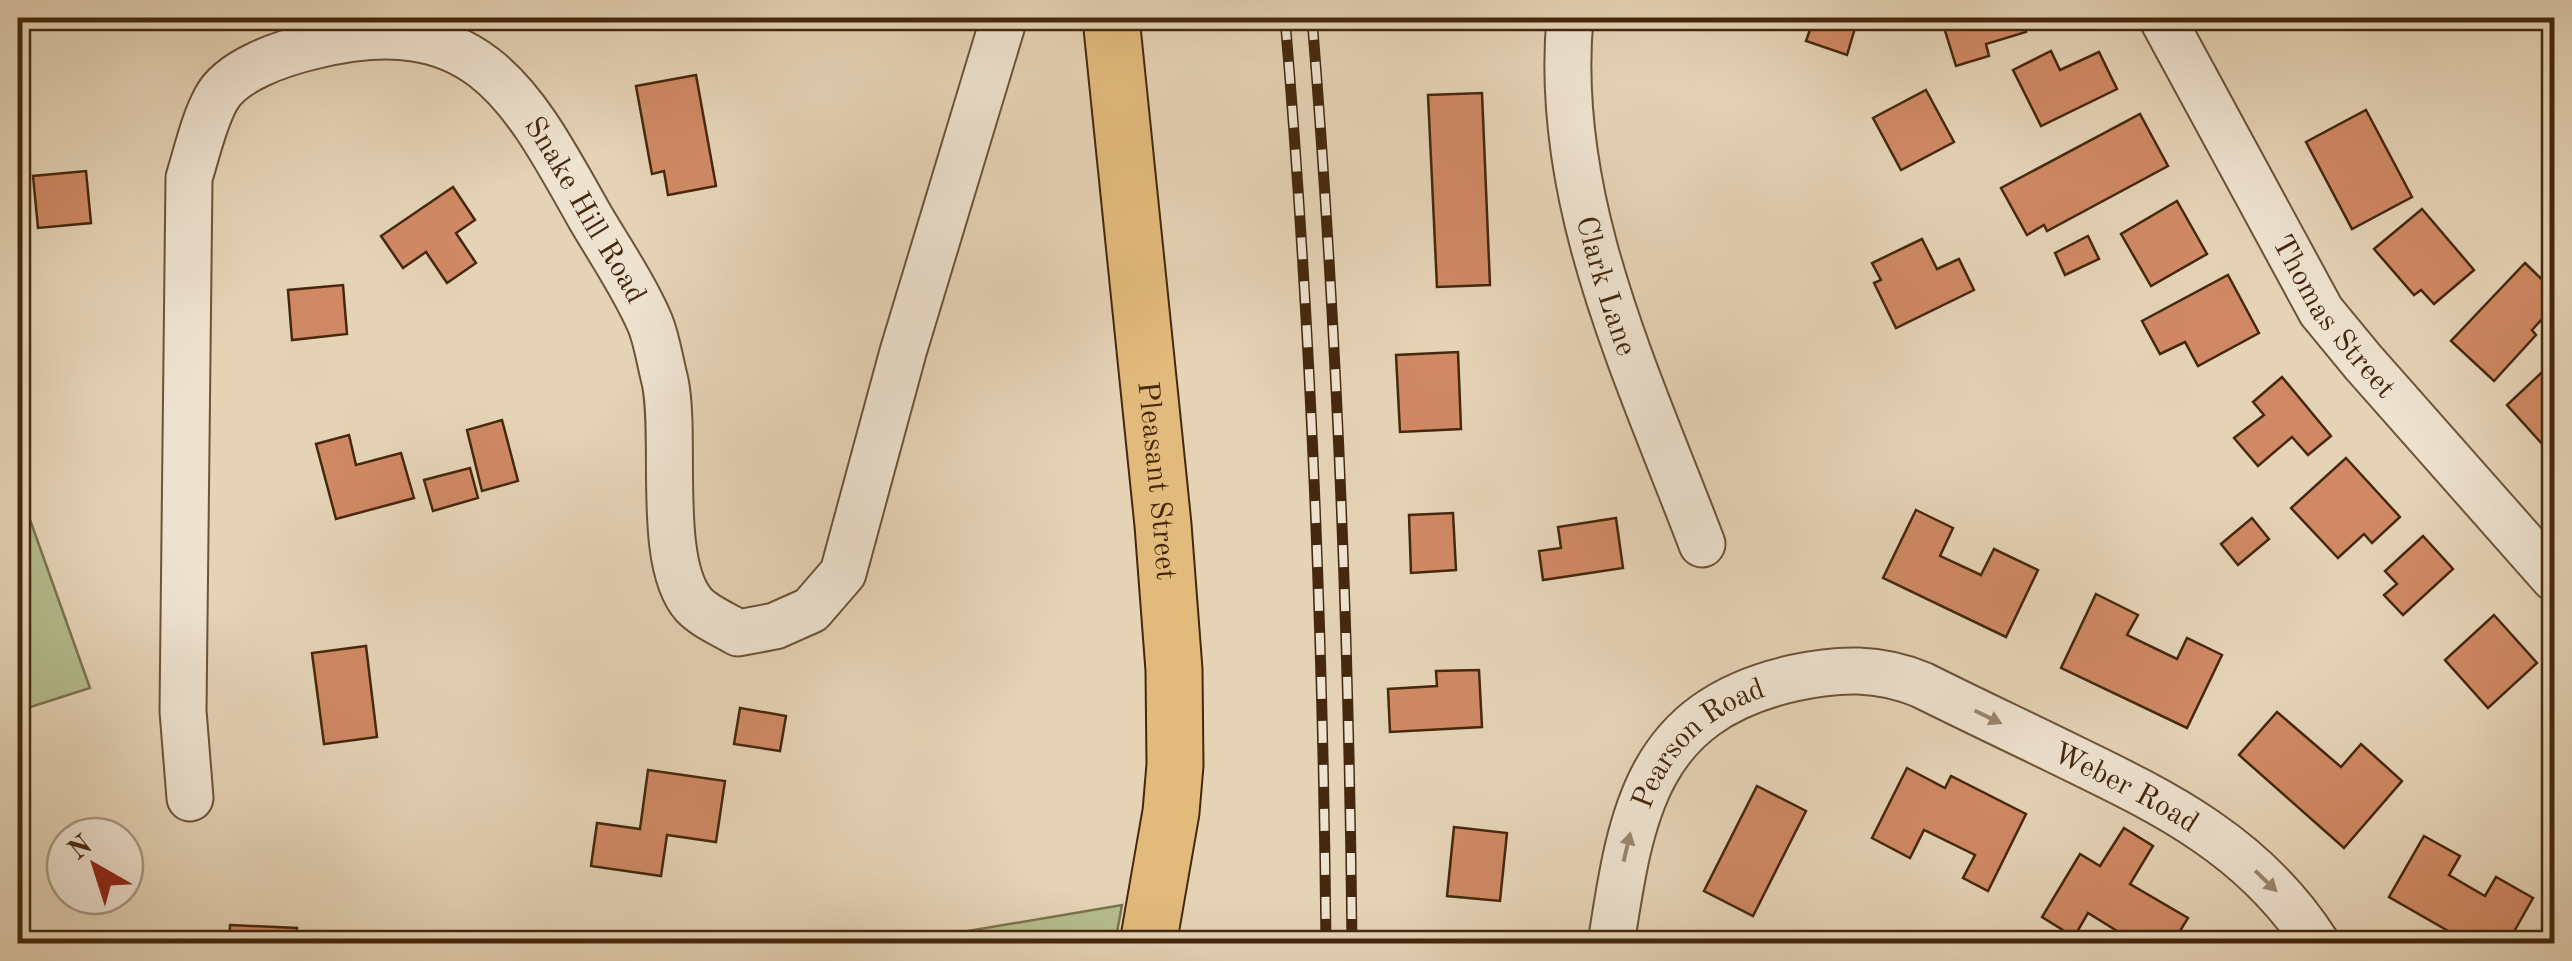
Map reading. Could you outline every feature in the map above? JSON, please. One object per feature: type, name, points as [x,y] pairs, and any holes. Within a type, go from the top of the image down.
[{"type":"main road","name":"Pleasant Street","points":[[1111,18],[1174,670],[1172,796],[1148,944]]},
{"type":"street","name":"Snake Hill Road","points":[[190,798],[183,711],[188,178],[217,97],[241,75],[280,54],[323,43],[396,35],[450,47],[496,74],[543,132],[650,324],[666,387],[674,551],[680,579],[694,606],[738,633],[775,626],[811,610],[843,573],[908,336],[1004,18]]},
{"type":"street","name":"Clark Lane","points":[[1570,18],[1567,70],[1585,217],[1599,271],[1702,544]]},
{"type":"street","name":"Thomas Street","points":[[2162,18],[2322,310],[2352,350],[2554,578]]},
{"type":"street","name":"Pearson Road","points":[[1611,944],[1635,815],[1662,761],[1680,736],[1724,703],[1777,682],[1823,671],[1859,669],[1900,676]]},
{"type":"street","name":"Weber Road","points":[[1900,676],[2189,817],[2274,888],[2317,944]]},
{"type":"green space","points":[[18,486],[90,688],[18,711]]},
{"type":"green space","points":[[1122,905],[1115,943],[897,943]]},
{"type":"building","points":[[1783,18],[1858,18],[1847,55],[1806,41],[1811,27]]},
{"type":"building","points":[[2043,18],[2023,23],[2026,32],[1986,44],[1989,56],[1956,66],[1942,21]]},
{"type":"building","points":[[2051,51],[2060,70],[2099,52],[2117,89],[2041,126],[2013,70]]},
{"type":"building","points":[[696,75],[716,186],[668,195],[664,171],[652,174],[636,86]]},
{"type":"building","points":[[1926,90],[1954,142],[1901,170],[1873,118]]},
{"type":"building","points":[[1482,93],[1490,285],[1437,287],[1428,95]]},
{"type":"building","points":[[2366,110],[2412,197],[2352,229],[2306,142]]},
{"type":"building","points":[[2140,114],[2168,166],[2047,231],[2044,225],[2027,235],[2001,188]]},
{"type":"building","points":[[86,171],[91,223],[38,228],[33,176]]},
{"type":"building","points":[[453,187],[475,220],[456,233],[476,263],[447,283],[426,252],[403,268],[381,236]]},
{"type":"building","points":[[2177,201],[2207,254],[2151,286],[2121,234]]},
{"type":"building","points":[[2422,209],[2474,270],[2434,304],[2421,290],[2414,295],[2374,249]]},
{"type":"building","points":[[2088,236],[2099,259],[2065,275],[2055,253]]},
{"type":"building","points":[[1922,239],[1937,269],[1959,259],[1974,290],[1896,328],[1874,283],[1881,280],[1872,263]]},
{"type":"building","points":[[2525,263],[2554,291],[2554,306],[2532,330],[2536,335],[2494,381],[2451,341]]},
{"type":"building","points":[[2228,275],[2259,333],[2198,366],[2185,342],[2160,354],[2142,321]]},
{"type":"building","points":[[343,285],[347,334],[292,340],[288,290]]},
{"type":"building","points":[[1458,352],[1461,429],[1400,432],[1396,355]]},
{"type":"building","points":[[2554,361],[2554,435],[2543,445],[2507,405]]},
{"type":"building","points":[[2282,377],[2331,436],[2308,455],[2292,437],[2258,466],[2234,438],[2264,415],[2253,402]]},
{"type":"building","points":[[502,420],[518,481],[482,491],[467,430]]},
{"type":"building","points":[[349,435],[356,465],[401,453],[414,498],[336,519],[316,444]]},
{"type":"building","points":[[2346,458],[2400,517],[2372,543],[2364,534],[2338,558],[2291,508]]},
{"type":"building","points":[[470,468],[478,498],[433,511],[424,480]]},
{"type":"building","points":[[1916,510],[1953,528],[1940,556],[1981,575],[1994,549],[2038,570],[2006,637],[1883,578]]},
{"type":"building","points":[[1453,513],[1456,570],[1411,573],[1409,515]]},
{"type":"building","points":[[1616,518],[1623,568],[1543,580],[1539,551],[1561,548],[1558,527]]},
{"type":"building","points":[[2252,518],[2269,539],[2238,565],[2221,544]]},
{"type":"building","points":[[2423,536],[2453,569],[2403,615],[2384,595],[2397,584],[2385,571]]},
{"type":"building","points":[[2096,594],[2138,615],[2127,635],[2177,659],[2187,638],[2222,655],[2187,728],[2061,668]]},
{"type":"building","points":[[2494,615],[2537,663],[2488,708],[2445,660]]},
{"type":"building","points":[[366,646],[377,737],[324,744],[312,653]]},
{"type":"building","points":[[1479,670],[1482,727],[1390,732],[1388,689],[1437,686],[1436,671]]},
{"type":"building","points":[[740,708],[786,716],[780,751],[734,744]]},
{"type":"building","points":[[2277,712],[2341,767],[2361,744],[2402,781],[2344,848],[2239,755]]},
{"type":"building","points":[[1907,768],[1945,788],[1951,776],[2026,814],[1988,891],[1963,878],[1975,855],[1924,830],[1910,858],[1872,838]]},
{"type":"building","points":[[648,770],[725,781],[716,842],[667,835],[661,876],[591,866],[597,823],[640,829]]},
{"type":"building","points":[[1757,786],[1806,811],[1753,916],[1704,891]]},
{"type":"building","points":[[1454,827],[1507,833],[1500,901],[1447,896]]},
{"type":"building","points":[[2124,828],[2153,846],[2130,884],[2188,918],[2172,944],[2138,944],[2088,913],[2074,937],[2042,917],[2080,854],[2100,866]]},
{"type":"building","points":[[2424,836],[2460,856],[2449,875],[2485,896],[2496,877],[2533,898],[2507,944],[2471,944],[2389,897]]},
{"type":"building","points":[[230,925],[297,928],[296,944],[229,944]]},
{"type":"railway","points":[[1285,18],[1314,480],[1326,944]]},
{"type":"railway","points":[[1312,18],[1340,480],[1352,944]]}]
